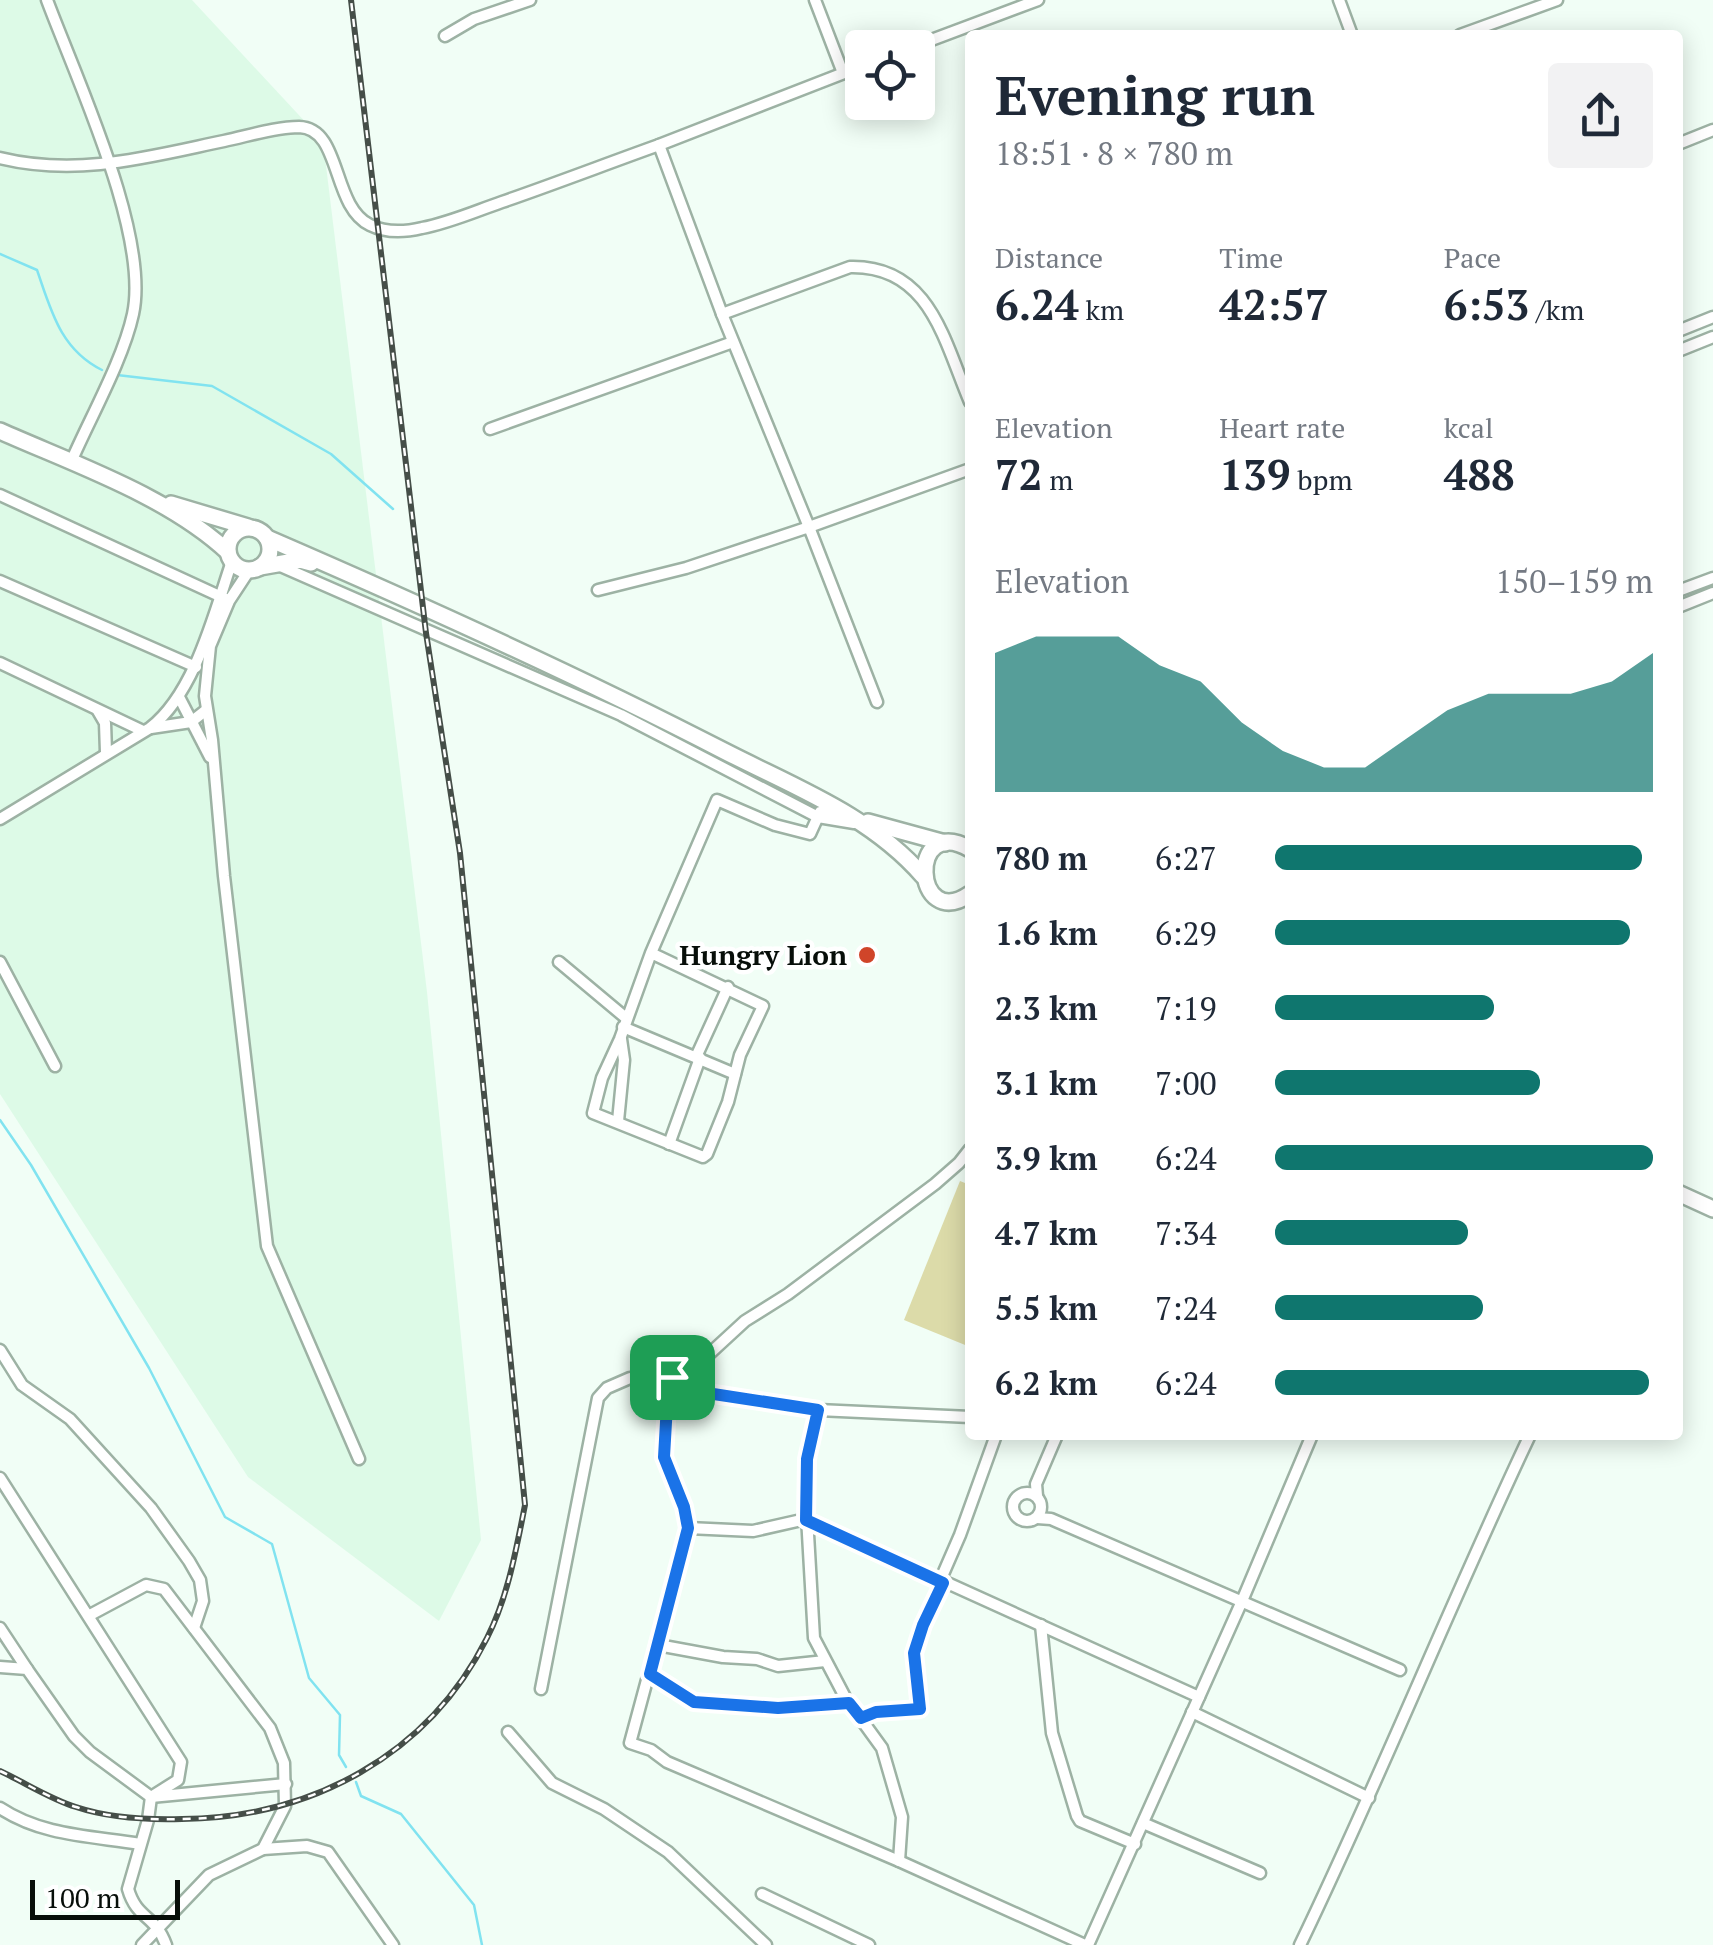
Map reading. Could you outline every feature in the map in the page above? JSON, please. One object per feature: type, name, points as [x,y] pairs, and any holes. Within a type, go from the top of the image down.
[{"type":"highway","points":[[0,432],[71,462],[204,529],[243,569],[300,560],[339,569]]},
{"type":"highway","points":[[138,494],[259,530],[268,538],[630,701],[862,822],[923,876],[939,898],[957,901],[965,897]]},
{"type":"highway","points":[[230,556],[231,538],[248,527]]},
{"type":"highway","points":[[262,567],[270,551],[268,538]]},
{"type":"highway","points":[[862,822],[962,845]]},
{"type":"highway","points":[[923,876],[928,856],[962,845]]},
{"type":"highway","points":[[1683,1195],[1713,1210]]},
{"type":"highway","points":[[1683,1206],[1713,1220]]},
{"type":"street","points":[[47,0],[109,166],[134,254],[136,284],[133,315],[71,462]]},
{"type":"street","points":[[445,36],[474,19],[530,0]]},
{"type":"street","points":[[0,158],[63,168],[109,166],[274,131],[310,129],[323,138],[347,202],[360,219],[394,231],[421,228],[658,145],[843,73],[815,0]]},
{"type":"street","points":[[935,39],[1038,0]]},
{"type":"street","points":[[1339,0],[1350,30]]},
{"type":"street","points":[[1474,30],[1557,0]]},
{"type":"street","points":[[1683,142],[1713,130]]},
{"type":"street","points":[[658,145],[877,702]]},
{"type":"street","points":[[722,314],[850,266],[888,271],[908,282],[924,299],[965,391]]},
{"type":"street","points":[[1683,329],[1713,318]]},
{"type":"street","points":[[1683,348],[1713,337]]},
{"type":"street","points":[[490,429],[734,342]]},
{"type":"street","points":[[598,590],[686,568],[965,471]]},
{"type":"street","points":[[0,495],[225,599]]},
{"type":"street","points":[[230,556],[225,599],[210,646],[205,711],[212,740],[267,1246],[359,1459]]},
{"type":"street","points":[[0,820],[146,730],[170,711],[225,599],[262,567],[342,590],[621,715],[818,817],[862,822]]},
{"type":"street","points":[[1683,589],[1713,578]]},
{"type":"street","points":[[0,581],[206,671]]},
{"type":"street","points":[[1683,605],[1713,594]]},
{"type":"street","points":[[0,663],[146,730],[191,722],[205,711]]},
{"type":"street","points":[[179,697],[212,762]]},
{"type":"street","points":[[98,710],[105,723],[106,752]]},
{"type":"street","points":[[178,726],[200,738]]},
{"type":"street","points":[[651,952],[763,1006],[707,1154],[698,1156],[596,1114],[593,1109],[651,952],[717,800],[775,825],[810,834],[820,812],[841,810]]},
{"type":"street","points":[[0,962],[55,1066]]},
{"type":"street","points":[[559,962],[623,1028],[735,1074]]},
{"type":"street","points":[[669,1144],[698,1058],[728,988]]},
{"type":"street","points":[[618,1121],[623,1028]]},
{"type":"street","points":[[667,1383],[708,1356],[745,1321],[788,1294],[935,1184],[965,1156]]},
{"type":"street","points":[[0,1350],[22,1384],[70,1418],[152,1508],[189,1560],[200,1580],[202,1601],[194,1628]]},
{"type":"street","points":[[541,1689],[598,1398],[622,1380],[667,1383],[818,1410],[965,1417]]},
{"type":"street","points":[[667,1383],[664,1457],[688,1528],[630,1742],[1087,1945],[1135,1844],[1310,1440]]},
{"type":"street","points":[[818,1410],[807,1459],[812,1627],[849,1703],[882,1748],[898,1800],[903,1838],[900,1861]]},
{"type":"street","points":[[861,1718],[876,1712],[920,1709],[914,1653],[994,1440]]},
{"type":"street","points":[[1055,1440],[1036,1484],[1014,1503],[1016,1515],[1026,1521],[1051,1519],[1400,1670]]},
{"type":"street","points":[[1300,1945],[1369,1798],[1460,1581],[1528,1440]]},
{"type":"street","points":[[0,1478],[181,1762],[178,1780],[151,1797],[129,1882],[129,1896],[140,1913],[159,1925],[166,1945]]},
{"type":"street","points":[[1036,1484],[1037,1518]]},
{"type":"street","points":[[1023,1493],[1039,1501],[1051,1519]]},
{"type":"street","points":[[688,1528],[752,1530],[806,1520],[1199,1697]]},
{"type":"street","points":[[90,1615],[146,1585],[164,1588],[270,1728],[284,1763],[285,1806],[263,1849]]},
{"type":"street","points":[[1042,1624],[1052,1733],[1080,1821],[1135,1844]]},
{"type":"street","points":[[0,1628],[74,1736],[151,1797],[286,1784]]},
{"type":"street","points":[[658,1646],[757,1659],[778,1666],[826,1661]]},
{"type":"street","points":[[0,1667],[27,1669]]},
{"type":"street","points":[[650,1674],[694,1702],[778,1708],[849,1703]]},
{"type":"street","points":[[1192,1712],[1369,1798]]},
{"type":"street","points":[[508,1732],[552,1783],[604,1809],[668,1852],[766,1945]]},
{"type":"street","points":[[0,1808],[51,1831],[140,1844]]},
{"type":"street","points":[[1143,1822],[1260,1873]]},
{"type":"street","points":[[142,1945],[209,1875],[263,1849],[306,1846],[328,1852],[393,1945]]},
{"type":"street","points":[[762,1894],[869,1945]]},
{"type":"shaded area","points":[[0,0],[192,0],[323,141],[427,992],[481,1540],[439,1621],[248,1477],[0,1094]]},
{"type":"green space","points":[[960,1181],[965,1183],[965,1345],[904,1320]]},
{"type":"waterway","points":[[0,254],[37,270],[67,340],[102,370]]},
{"type":"waterway","points":[[117,375],[212,386],[331,454],[393,509]]},
{"type":"waterway","points":[[0,1120],[31,1165],[149,1368],[225,1517],[272,1544],[309,1678],[340,1715],[339,1755],[346,1767]]},
{"type":"waterway","points":[[356,1782],[361,1796],[401,1814],[474,1905],[482,1945]]},
{"type":"railway","points":[[0,1771],[76,1807],[142,1819],[229,1816],[275,1807],[319,1792],[398,1747],[432,1716],[462,1680],[501,1606],[522,1522],[525,1505],[460,853],[426,633],[351,0]]},
{"type":"place","name":"Hungry Lion","points":[[867,955]]},
{"type":"route","points":[[672,1377],[661,1384],[668,1387],[664,1457],[688,1528],[650,1674],[694,1702],[778,1708],[849,1703],[861,1718],[888,1710],[920,1709],[914,1653],[943,1583],[806,1520],[804,1482],[818,1410],[668,1387],[672,1377]]}]
